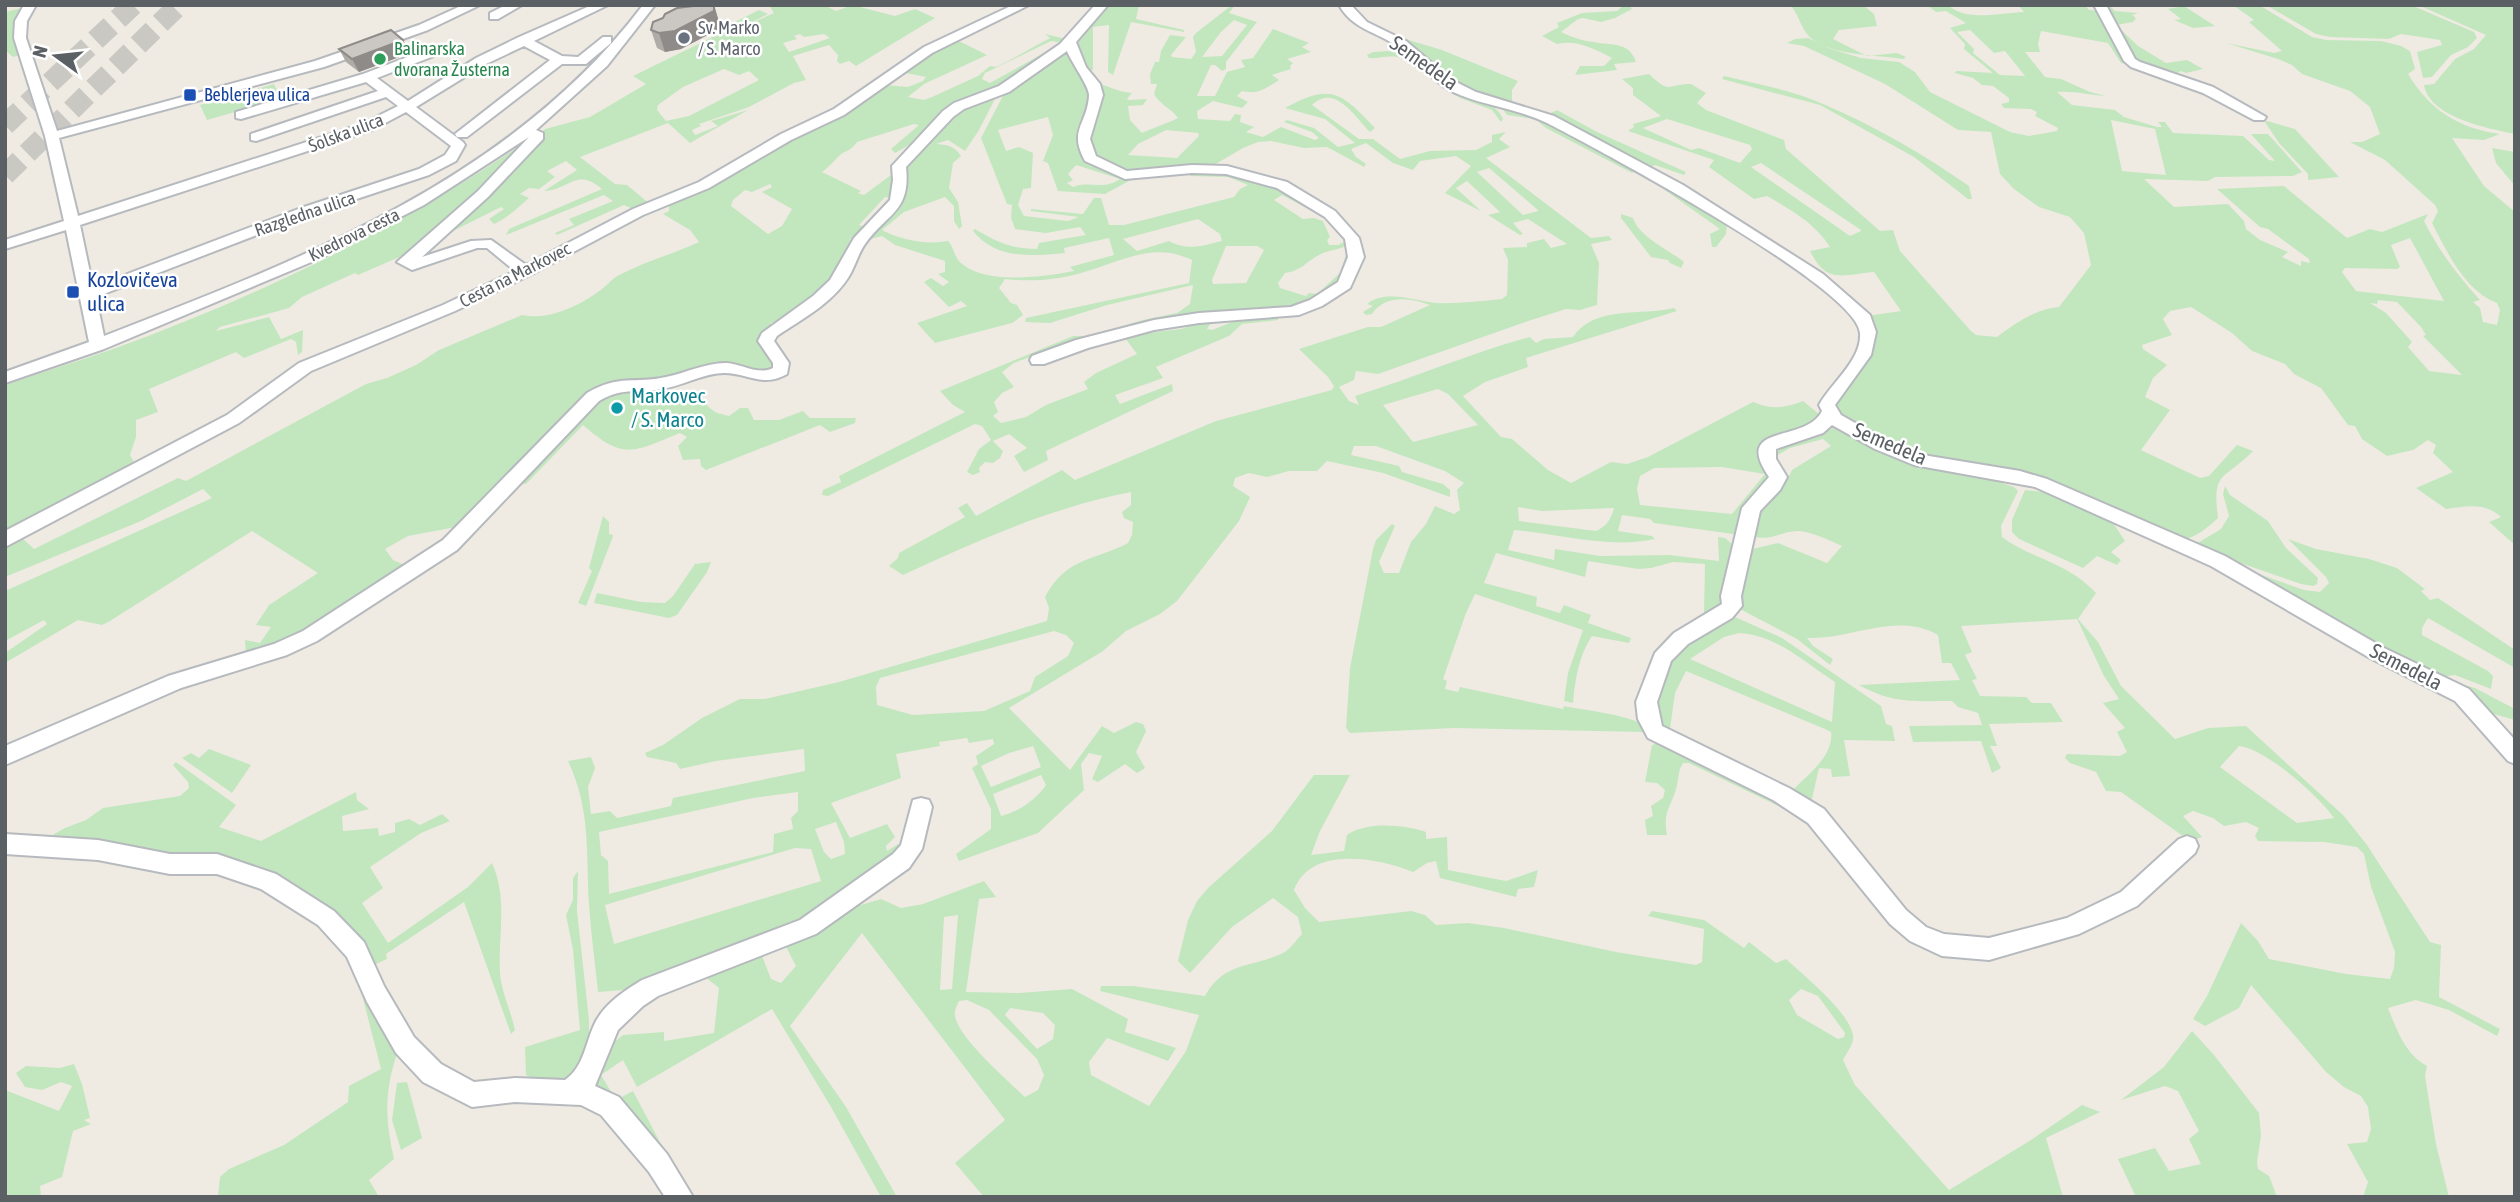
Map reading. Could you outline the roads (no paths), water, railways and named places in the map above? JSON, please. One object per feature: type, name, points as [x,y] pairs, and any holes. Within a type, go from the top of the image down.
[{"type":"street","points":[[30,5],[21,21],[20,38],[52,136],[74,222],[86,295],[98,345]]},
{"type":"street","points":[[52,136],[337,60],[441,21],[474,5]]},
{"type":"street","points":[[494,16],[516,5]]},
{"type":"street","name":"Šolska ulica","points":[[5,245],[218,178],[367,127],[409,107],[481,61],[602,5]]},
{"type":"street","name":"Kvedrova cesta","points":[[5,378],[98,345],[359,235],[419,202],[527,131],[603,62],[649,5]]},
{"type":"street","name":"Cesta na Markovec","points":[[5,540],[45,516],[233,419],[305,367],[449,308],[525,272],[608,226],[729,173],[786,137],[839,112],[928,50],[1023,5]]},
{"type":"street","points":[[5,756],[175,682],[280,650],[310,636],[450,545],[593,397],[607,387],[627,383],[662,384],[723,368],[759,377],[781,370],[780,363],[766,341],[770,333],[820,297],[841,277],[865,235],[900,201],[902,184],[899,166],[959,106],[1004,89],[1069,41],[1102,5]]},
{"type":"street","name":"Semedela","points":[[1345,5],[1350,17],[1404,45],[1423,65],[1447,83],[1496,104],[1527,110],[1549,119],[1678,188],[1818,277],[1864,318],[1868,327],[1865,354],[1855,370],[1833,391],[1827,405],[1835,419],[1920,461],[2020,477],[2041,483],[2218,561],[2377,653],[2462,695],[2515,755]]},
{"type":"street","points":[[2099,5],[2130,61],[2137,67],[2178,78],[2235,102],[2259,117]]},
{"type":"street","points":[[523,40],[559,60],[581,61],[607,40]]},
{"type":"street","points":[[1038,360],[1082,344],[1154,325],[1199,318],[1293,312],[1316,303],[1345,285],[1356,257],[1352,238],[1330,214],[1282,185],[1227,170],[1192,169],[1125,175],[1090,158],[1083,139],[1096,95],[1093,84],[1080,68],[1069,41]]},
{"type":"street","points":[[241,115],[368,77],[430,54]]},
{"type":"street","points":[[462,134],[559,60]]},
{"type":"street","points":[[368,77],[409,107]]},
{"type":"street","points":[[257,137],[388,92]]},
{"type":"street","name":"Razgledna ulica","points":[[86,295],[306,211],[424,172],[451,158],[458,145],[409,107]]},
{"type":"street","points":[[525,272],[491,244],[476,244],[412,265],[405,262],[449,226],[538,136],[527,131]]},
{"type":"street","points":[[1830,412],[1822,427],[1810,433],[1777,440],[1768,446],[1765,454],[1767,461],[1778,477],[1774,486],[1751,508],[1731,596],[1732,606],[1723,616],[1694,631],[1665,653],[1644,705],[1646,717],[1655,732],[1798,803],[1816,816],[1898,917],[1918,934],[1942,945],[1989,949],[2051,933],[2091,919],[2129,899],[2187,846]]},
{"type":"street","points":[[568,1092],[585,1083],[592,1070],[601,1037],[612,1018],[628,1001],[650,988],[808,927],[825,916],[901,861],[911,849],[921,807]]},
{"type":"street","points":[[5,844],[98,850],[170,864],[217,864],[268,881],[326,918],[356,950],[375,995],[405,1045],[432,1073],[472,1096],[515,1090],[568,1092],[583,1093],[610,1105],[658,1163],[680,1197]]},
{"type":"tunnel","points":[[5,125],[133,5]]},
{"type":"tunnel","points":[[5,175],[179,5]]},
{"type":"place","name":"Sv. Marko / S. Marco","points":[[684,38]]},
{"type":"place","name":"Balinarska dvorana Žusterna","points":[[380,59]]},
{"type":"place","name":"Beblerjeva ulica","points":[[190,95]]},
{"type":"place","name":"Kozlovičeva ulica","points":[[73,292]]},
{"type":"place","name":"Markovec / S. Marco","points":[[617,408]]}]
